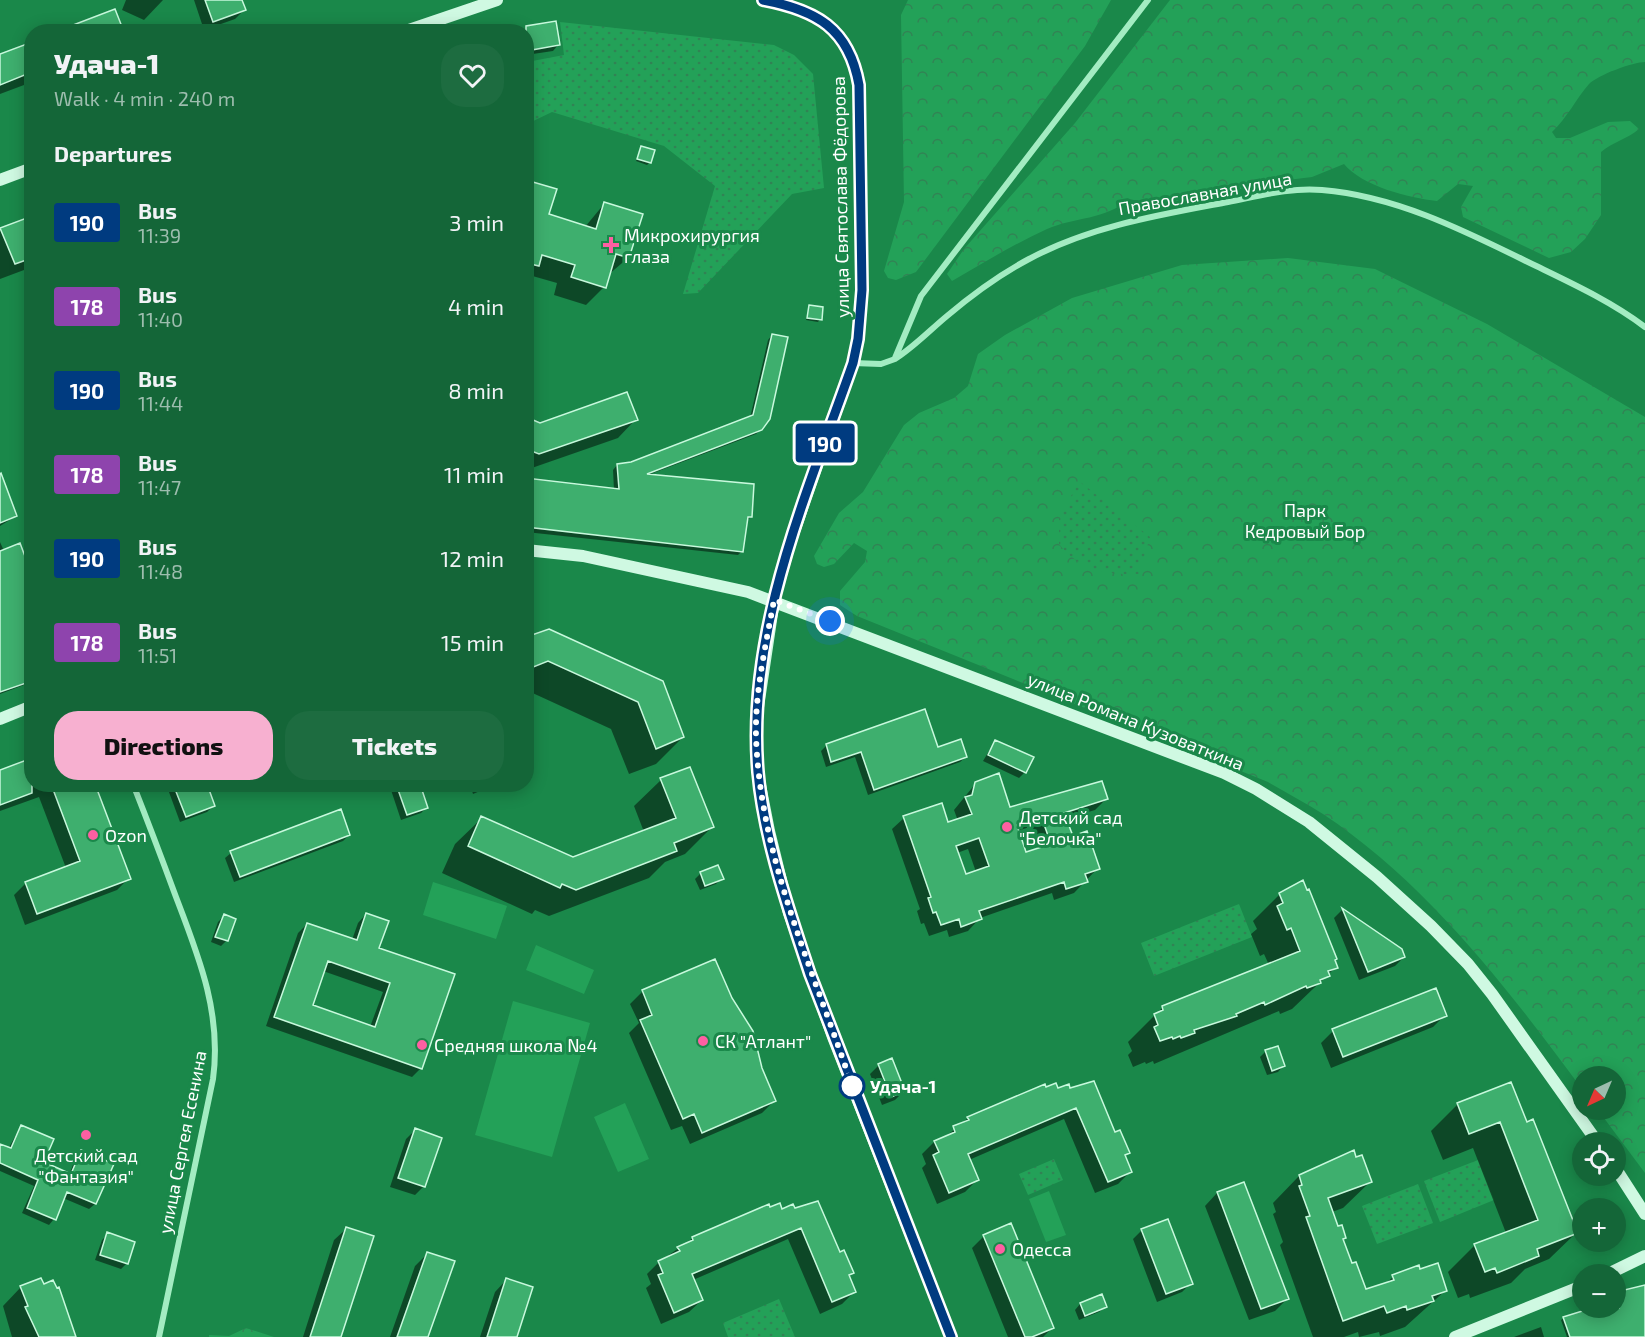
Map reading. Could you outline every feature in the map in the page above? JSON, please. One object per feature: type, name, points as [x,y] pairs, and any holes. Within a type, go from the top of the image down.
[{"type":"street","points":[[427,24],[497,0]]},
{"type":"street","name":"улица Святослава Фёдорова","points":[[763,0],[811,13],[830,26],[846,45],[856,66],[859,85],[862,290],[858,339],[853,363],[790,543],[774,600],[756,733],[758,775],[789,913],[833,1037],[951,1337]]},
{"type":"street","points":[[895,358],[921,296],[1148,0]]},
{"type":"street","points":[[0,180],[24,171]]},
{"type":"street","name":"Православная улица","points":[[853,363],[881,364],[895,358],[979,290],[1007,271],[1055,245],[1129,221],[1283,192],[1320,190],[1367,196],[1412,210],[1569,282],[1645,327]]},
{"type":"street","name":"улица Романа Кузоваткина","points":[[534,551],[583,556],[707,581],[774,600],[1224,773],[1288,808],[1377,877],[1468,964],[1590,1132]]},
{"type":"street","points":[[0,719],[24,709]]},
{"type":"street","name":"улица Сергея Есенина","points":[[136,792],[197,952],[214,1014],[216,1038],[213,1079],[159,1337]]},
{"type":"street","points":[[1626,1185],[1645,1214]]},
{"type":"street","points":[[1626,1265],[1645,1256]]},
{"type":"street","points":[[1455,1337],[1572,1290]]},
{"type":"green space","points":[[908,0],[1111,0],[1085,46],[916,272],[896,280],[888,278],[884,271],[904,202],[901,15]]},
{"type":"green space","points":[[1170,0],[1645,0],[1645,62],[1632,64],[1593,80],[1552,132],[1556,138],[1570,138],[1608,122],[1630,121],[1639,129],[1601,152],[1601,215],[1585,239],[1571,252],[1549,258],[1463,217],[1461,207],[1473,186],[1458,184],[1437,201],[1400,194],[1374,185],[1352,172],[1344,164],[1312,177],[1271,182],[1184,202],[1148,203],[1129,199],[1100,215],[1047,229],[952,281],[947,274],[964,249],[1075,123]]},
{"type":"green space","points":[[560,22],[774,45],[794,55],[813,74],[824,188],[792,194],[698,293],[683,294],[715,186],[664,146],[552,112],[534,121],[534,61],[564,55]]},
{"type":"green space","name":"Парк Кедровый Бор","points":[[1288,258],[1375,269],[1487,324],[1645,417],[1645,1173],[1626,1148],[1626,1132],[1614,1132],[1605,1120],[1626,1120],[1626,1066],[1572,1066],[1572,1076],[1495,976],[1432,905],[1397,872],[1323,814],[1268,782],[857,616],[840,605],[840,591],[865,562],[867,551],[854,543],[834,564],[824,567],[817,564],[814,556],[839,513],[863,492],[904,425],[919,413],[954,398],[968,386],[978,354],[1005,335],[1072,298],[1182,265]]},
{"type":"green space","points":[[1079,481],[1150,537],[1139,574],[1115,574],[1094,570],[1076,560],[1059,544],[1059,519]]},
{"type":"green space","points":[[433,882],[507,906],[496,939],[423,915]]},
{"type":"green space","points":[[1239,904],[1252,937],[1154,976],[1141,943]]},
{"type":"green space","points":[[536,945],[594,970],[584,994],[526,970]]},
{"type":"green space","points":[[513,1001],[590,1023],[552,1157],[475,1135]]},
{"type":"green space","points":[[625,1103],[649,1159],[618,1172],[594,1117]]},
{"type":"green space","points":[[1054,1159],[1063,1180],[1028,1195],[1019,1174]]},
{"type":"green space","points":[[1478,1160],[1494,1200],[1440,1222],[1424,1181]]},
{"type":"green space","points":[[1418,1184],[1433,1223],[1377,1244],[1362,1206]]},
{"type":"green space","points":[[1049,1191],[1066,1235],[1046,1242],[1029,1199]]},
{"type":"green space","points":[[779,1299],[795,1337],[728,1337],[723,1323]]},
{"type":"green space","points":[[246,1328],[274,1337],[209,1337],[209,1335],[229,1336]]},
{"type":"building","points":[[205,0],[242,0],[246,10],[213,22]]},
{"type":"building","points":[[115,9],[121,24],[76,24]]},
{"type":"building","points":[[556,21],[560,45],[534,50],[534,25]]},
{"type":"building","points":[[24,45],[24,75],[0,85],[0,54]]},
{"type":"building","points":[[641,146],[655,150],[651,163],[637,159]]},
{"type":"building","points":[[534,182],[557,189],[549,214],[596,229],[604,202],[643,214],[629,258],[616,254],[606,288],[571,277],[575,265],[542,255],[539,266],[534,265]]},
{"type":"building","points":[[24,219],[24,261],[15,264],[0,228]]},
{"type":"building","points":[[809,305],[823,307],[822,320],[807,318]]},
{"type":"building","points":[[772,334],[788,337],[770,419],[762,430],[647,474],[754,484],[752,517],[748,517],[743,552],[534,528],[534,479],[619,489],[617,464],[631,462],[753,415]]},
{"type":"building","points":[[627,392],[638,420],[539,454],[534,452],[534,420],[540,423]]},
{"type":"building","points":[[0,474],[17,516],[0,523]]},
{"type":"building","points":[[20,543],[24,554],[24,684],[0,692],[0,551]]},
{"type":"building","points":[[549,629],[663,681],[684,737],[656,749],[638,702],[548,661],[534,667],[534,634]]},
{"type":"building","points":[[925,709],[938,747],[961,739],[967,757],[874,790],[861,752],[831,762],[826,744]]},
{"type":"building","points":[[995,740],[1034,757],[1026,773],[988,755]]},
{"type":"building","points":[[24,761],[24,792],[32,793],[0,805],[0,770]]},
{"type":"building","points":[[690,767],[714,827],[674,843],[677,851],[576,890],[562,884],[560,888],[468,846],[481,816],[573,857],[676,818],[660,778]]},
{"type":"building","points":[[999,773],[1010,807],[1102,781],[1108,799],[1064,813],[1073,836],[1087,831],[1100,869],[1085,874],[1088,882],[1066,889],[1064,882],[979,911],[982,919],[961,927],[959,919],[941,925],[936,912],[933,913],[928,898],[931,897],[903,816],[942,803],[948,822],[972,814],[965,797],[972,795],[975,782]],"holes":[[[1041,816],[1051,844],[1026,852],[1017,825]],[[979,838],[989,866],[966,874],[956,846]]]},
{"type":"building","points":[[54,792],[98,792],[131,879],[37,914],[25,882],[80,861]]},
{"type":"building","points":[[176,792],[210,792],[215,806],[186,817]]},
{"type":"building","points":[[399,792],[423,792],[428,808],[407,815]]},
{"type":"building","points":[[341,809],[350,835],[240,877],[230,851]]},
{"type":"building","points":[[718,865],[724,879],[705,886],[700,872]]},
{"type":"building","points":[[1303,880],[1307,890],[1309,889],[1337,959],[1335,960],[1338,968],[1328,971],[1330,976],[1320,980],[1321,983],[1307,988],[1306,986],[1265,1005],[1264,1002],[1236,1014],[1237,1016],[1194,1030],[1195,1033],[1160,1041],[1154,1027],[1158,1025],[1154,1014],[1163,1010],[1162,1006],[1300,951],[1291,928],[1287,930],[1277,906],[1283,903],[1279,893]]},
{"type":"building","points":[[1342,908],[1402,949],[1405,957],[1368,972]]},
{"type":"building","points":[[366,913],[389,921],[379,948],[455,974],[422,1069],[274,1017],[307,923],[357,940]],"holes":[[[328,961],[390,983],[375,1027],[313,1005]]]},
{"type":"building","points":[[224,914],[236,919],[228,941],[215,937]]},
{"type":"building","name":"СК \"Атлант\"","points":[[715,959],[732,998],[753,1031],[762,1068],[776,1101],[702,1133],[694,1114],[683,1119],[640,1020],[652,1015],[642,990]]},
{"type":"building","points":[[1436,988],[1447,1016],[1343,1057],[1332,1029]]},
{"type":"building","points":[[1278,1046],[1285,1066],[1272,1071],[1265,1050]]},
{"type":"building","points":[[892,1058],[905,1091],[891,1097],[878,1064]]},
{"type":"building","points":[[1094,1081],[1115,1132],[1120,1130],[1130,1153],[1125,1155],[1132,1172],[1108,1182],[1076,1108],[968,1154],[979,1180],[949,1193],[933,1155],[939,1152],[934,1141],[955,1132],[953,1126],[969,1120],[967,1117],[1045,1084],[1046,1087],[1056,1083],[1058,1088],[1069,1084],[1070,1088]]},
{"type":"building","points":[[1511,1082],[1527,1122],[1533,1119],[1572,1218],[1572,1235],[1537,1249],[1539,1256],[1497,1273],[1495,1268],[1485,1272],[1474,1244],[1538,1220],[1500,1122],[1469,1134],[1457,1103]]},
{"type":"building","points":[[21,1125],[54,1139],[44,1162],[71,1174],[81,1150],[114,1164],[96,1204],[67,1192],[56,1220],[27,1208],[38,1180],[0,1163],[0,1144],[11,1148]]},
{"type":"building","points":[[415,1128],[442,1138],[425,1187],[398,1178]]},
{"type":"building","points":[[1354,1150],[1356,1157],[1362,1155],[1372,1182],[1328,1198],[1338,1226],[1342,1225],[1346,1238],[1343,1239],[1352,1263],[1356,1262],[1366,1289],[1394,1280],[1392,1275],[1419,1265],[1420,1269],[1438,1263],[1447,1291],[1432,1296],[1434,1301],[1407,1310],[1406,1306],[1387,1313],[1384,1306],[1343,1321],[1306,1217],[1310,1216],[1299,1186],[1302,1185],[1299,1175]]},
{"type":"building","points":[[1244,1182],[1289,1299],[1261,1309],[1217,1192]]},
{"type":"building","points":[[818,1201],[840,1252],[844,1250],[854,1273],[849,1275],[856,1292],[832,1302],[801,1228],[692,1274],[703,1300],[674,1313],[658,1275],[663,1273],[658,1261],[680,1251],[677,1247],[693,1240],[692,1237],[769,1204],[770,1207],[780,1203],[782,1209],[793,1204],[795,1208]]},
{"type":"building","points":[[1168,1219],[1193,1284],[1166,1294],[1141,1229]]},
{"type":"building","points":[[1011,1223],[1054,1328],[1032,1337],[1025,1337],[983,1235]]},
{"type":"building","points":[[346,1227],[374,1236],[341,1337],[310,1337]]},
{"type":"building","points":[[107,1232],[135,1242],[128,1264],[100,1255]]},
{"type":"building","points":[[427,1252],[455,1261],[428,1337],[397,1337]]},
{"type":"building","points":[[41,1278],[44,1284],[53,1280],[57,1288],[59,1287],[76,1337],[39,1337],[25,1307],[28,1306],[20,1286]]},
{"type":"building","points":[[506,1278],[533,1287],[517,1337],[487,1337]]},
{"type":"building","points":[[1645,1285],[1645,1337],[1570,1337],[1563,1317],[1572,1314],[1572,1318],[1626,1318],[1626,1290]]},
{"type":"building","points":[[1102,1294],[1107,1307],[1085,1316],[1080,1303]]},
{"type":"bus line","name":"190","points":[[763,0],[789,5],[811,13],[830,26],[846,45],[856,66],[859,85],[862,290],[861,316],[853,363],[790,543],[774,600],[758,706],[756,733],[758,775],[789,913],[833,1037],[951,1337]]},
{"type":"place","name":"Микрохирургия глаза","points":[[611,245]]},
{"type":"place","name":"Детский сад \"Белочка\"","points":[[1007,827]]},
{"type":"place","name":"Ozon","points":[[93,835]]},
{"type":"place","name":"СК \"Атлант\"","points":[[703,1041]]},
{"type":"place","name":"Средняя школа №4","points":[[422,1045]]},
{"type":"place","name":"Удача-1","points":[[852,1086]]},
{"type":"place","name":"Детский сад \"Фантазия\"","points":[[86,1135]]},
{"type":"place","name":"Одесса","points":[[1000,1249]]},
{"type":"route","points":[[830,621],[774,600],[756,733],[758,775],[789,913],[852,1086]]}]
